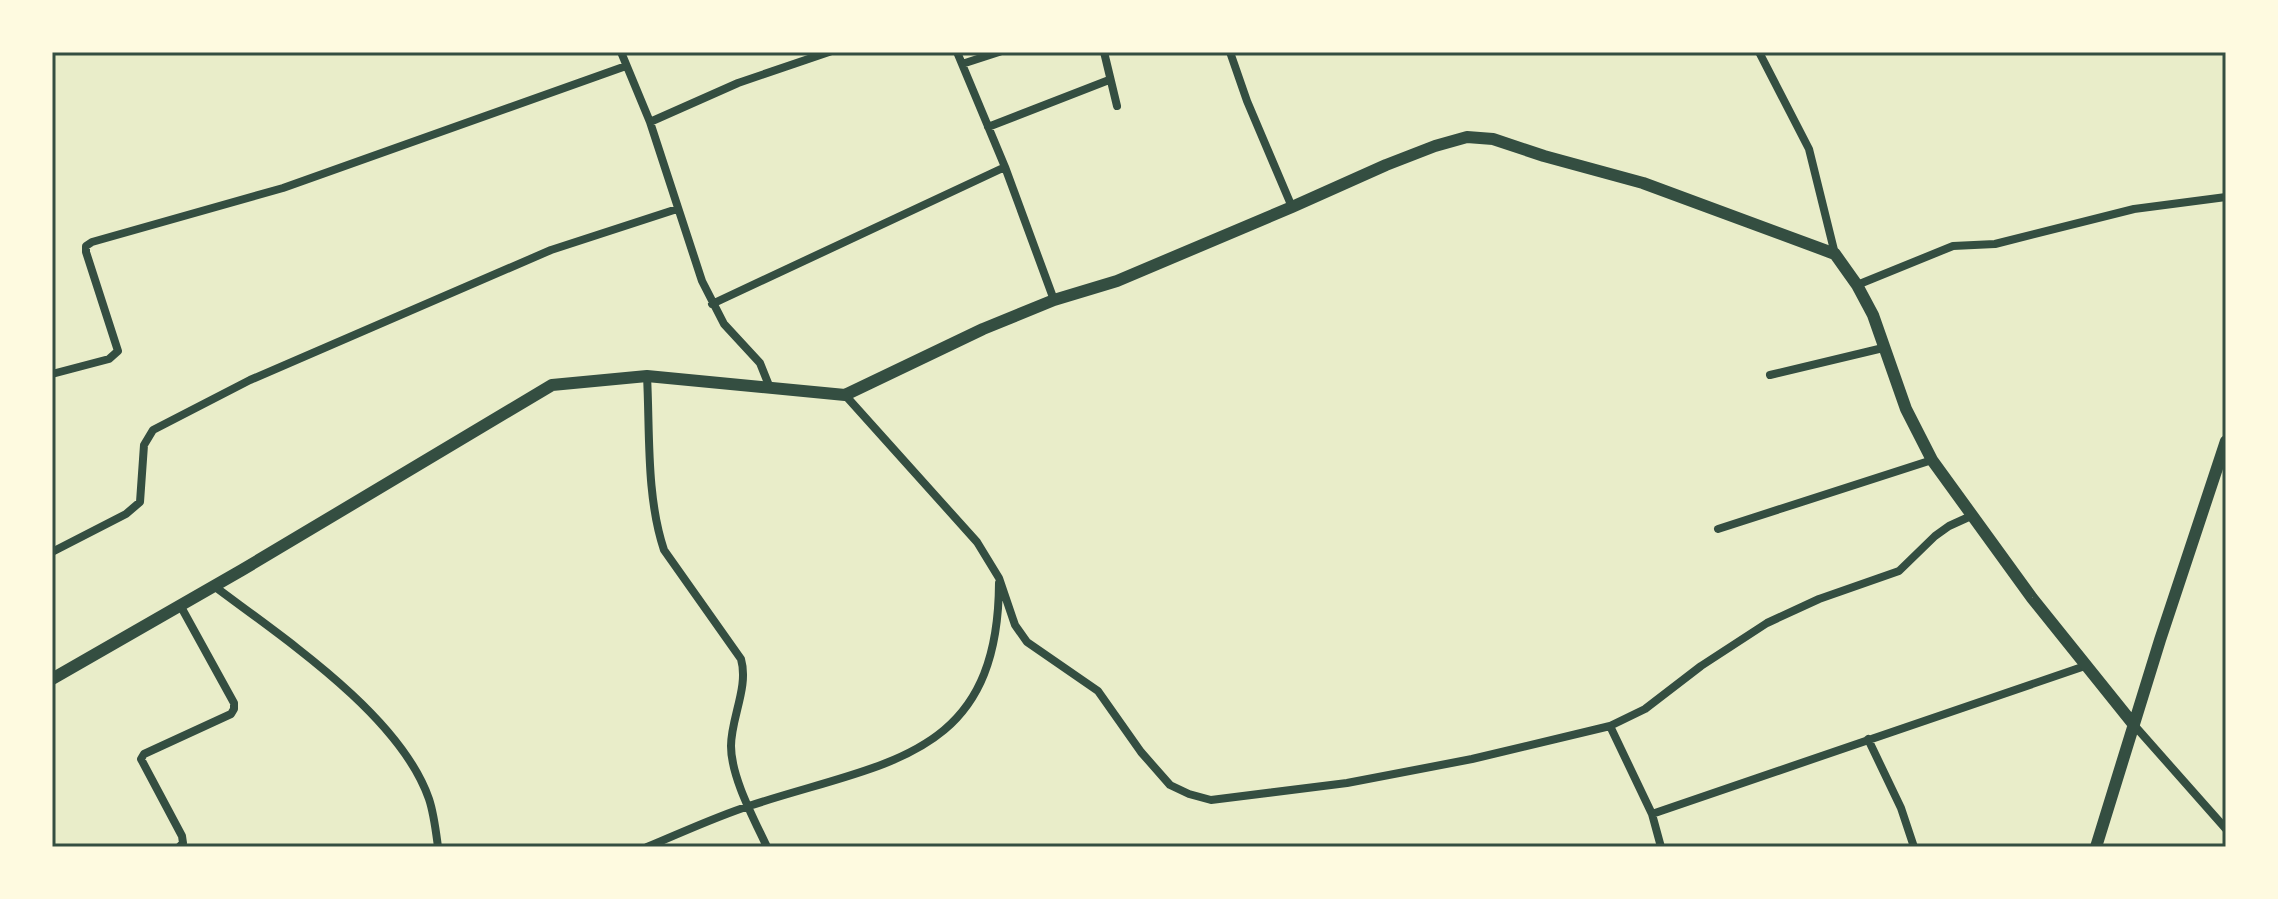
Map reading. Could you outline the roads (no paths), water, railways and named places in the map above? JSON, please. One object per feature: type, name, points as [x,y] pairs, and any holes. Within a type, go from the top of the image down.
[{"type":"street","points":[[621,52],[650,122],[677,209],[712,304],[736,340],[760,363],[770,388]]},
{"type":"street","points":[[650,122],[738,83],[829,52]]},
{"type":"street","points":[[957,52],[1005,167],[1054,300]]},
{"type":"street","points":[[962,64],[999,52]]},
{"type":"street","points":[[1104,52],[1117,106]]},
{"type":"street","points":[[1759,52],[1809,149],[1835,254],[1873,315],[1911,422],[1932,460],[2085,666],[2226,829]]},
{"type":"street","points":[[1234,53],[1247,101],[1292,207]]},
{"type":"street","points":[[52,374],[109,359],[118,351],[86,252],[86,246],[92,242],[283,188],[626,66]]},
{"type":"street","points":[[988,127],[1109,80]]},
{"type":"street","points":[[52,679],[552,385],[647,376],[845,395],[983,329],[1054,300],[1117,281],[1435,146],[1467,137],[1643,183],[1835,254]]},
{"type":"street","points":[[712,304],[1005,167]]},
{"type":"street","points":[[1857,285],[1946,247],[1995,244],[2134,209],[2226,197]]},
{"type":"street","points":[[52,552],[126,514],[140,502],[145,439],[153,430],[250,380],[551,250],[677,209]]},
{"type":"street","points":[[1770,375],[1883,348]]},
{"type":"street","points":[[647,376],[652,477],[661,539],[664,550],[737,652],[743,667],[731,758],[767,847]]},
{"type":"street","points":[[845,395],[977,542],[999,578],[1015,625],[1027,642],[1098,691],[1141,752],[1170,785],[1211,800],[1347,783],[1472,759],[1610,726],[1645,709],[1701,666],[1767,623],[1819,599],[1899,571],[1935,536],[1971,516]]},
{"type":"street","points":[[2096,847],[2226,441]]},
{"type":"street","points":[[1718,529],[1932,460]]},
{"type":"street","points":[[647,847],[748,806],[868,772],[915,752],[956,720],[978,690],[991,656],[998,617],[999,578]]},
{"type":"street","points":[[214,586],[345,687],[378,721],[407,758],[429,798],[438,847]]},
{"type":"street","points":[[179,847],[183,843],[182,836],[141,759],[144,754],[231,714],[234,709],[234,703],[180,605]]},
{"type":"street","points":[[1652,814],[2085,666]]},
{"type":"street","points":[[1610,726],[1652,814],[1661,847]]},
{"type":"street","points":[[1868,739],[1901,808],[1914,847]]}]
